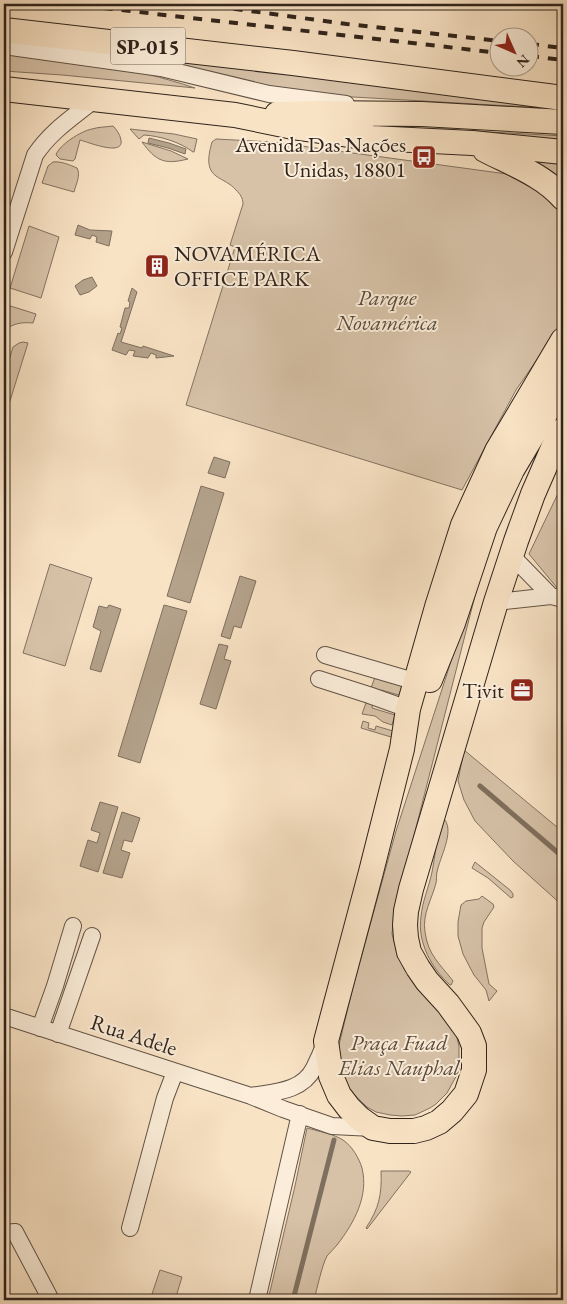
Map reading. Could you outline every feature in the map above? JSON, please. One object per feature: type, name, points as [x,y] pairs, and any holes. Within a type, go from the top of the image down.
[{"type":"highway","name":"SP-015","points":[[4,30],[293,62],[563,98]]},
{"type":"highway","points":[[4,89],[235,115],[293,128],[372,138],[472,143],[563,152]]},
{"type":"highway","points":[[235,115],[318,113],[422,114],[563,122]]},
{"type":"highway","points":[[472,143],[534,175],[558,192],[563,198]]},
{"type":"highway","points":[[563,340],[496,451],[462,524],[408,709],[402,749],[326,1041],[331,1076],[339,1095],[354,1113],[373,1128],[390,1131],[414,1130],[426,1128],[439,1122],[466,1094],[474,1070],[474,1046],[469,1033],[448,1004],[427,981],[410,952],[406,938],[406,911],[511,555],[533,494],[563,430]]},
{"type":"highway","points":[[402,749],[454,623],[485,527],[512,470],[563,384]]},
{"type":"street","points":[[4,46],[161,68],[269,94],[422,114]]},
{"type":"street","points":[[4,252],[35,155],[43,142],[55,130],[94,100]]},
{"type":"street","points":[[511,555],[557,597]]},
{"type":"street","points":[[496,602],[557,597]]},
{"type":"street","points":[[325,655],[417,682]]},
{"type":"street","points":[[319,679],[408,709]]},
{"type":"street","points":[[40,1028],[73,926]]},
{"type":"street","points":[[58,1034],[92,936]]},
{"type":"street","name":"Rua Adele","points":[[4,1016],[251,1096],[332,1126],[373,1128]]},
{"type":"street","name":"Rua Adele","points":[[251,1096],[289,1090],[301,1084],[314,1070],[326,1041]]},
{"type":"street","points":[[130,1228],[165,1098],[175,1072]]},
{"type":"street","points":[[257,1300],[300,1114]]},
{"type":"street","points":[[4,1233],[15,1232],[51,1300]]},
{"type":"green space","points":[[4,49],[124,69],[195,88],[4,71]]},
{"type":"green space","points":[[136,53],[563,109],[301,94],[202,71]]},
{"type":"green space","points":[[113,126],[121,140],[120,145],[117,147],[105,147],[80,140],[73,161],[60,159],[56,155],[61,147],[82,132],[94,128]]},
{"type":"green space","points":[[130,129],[174,134],[197,139],[194,152],[176,142],[163,138],[144,135],[139,139]]},
{"type":"green space","points":[[433,130],[563,136],[563,142]]},
{"type":"green space","name":"Parque Novamérica","points":[[216,139],[272,142],[507,174],[552,200],[563,212],[563,322],[516,390],[462,490],[186,405],[235,247],[230,245],[243,204],[242,198],[237,192],[210,169],[210,151],[212,142]]},
{"type":"green space","points":[[142,142],[171,151],[188,159],[173,162],[161,160],[152,154]]},
{"type":"green space","points":[[539,161],[563,163],[563,187],[537,163]]},
{"type":"green space","points":[[53,162],[77,168],[78,177],[74,192],[42,183],[48,166]]},
{"type":"green space","points":[[29,226],[59,237],[41,298],[10,288]]},
{"type":"green space","points":[[4,304],[36,314],[33,323],[18,324],[4,331]]},
{"type":"green space","points":[[23,342],[28,343],[4,420],[4,377],[13,347]]},
{"type":"green space","name":"Praça Fuad Elias Nauphal","points":[[524,468],[494,536],[476,592],[394,914],[392,934],[397,953],[404,969],[412,980],[437,1008],[456,1034],[459,1046],[459,1071],[447,1093],[430,1108],[415,1115],[402,1116],[376,1112],[367,1107],[349,1090],[343,1079],[338,1056],[339,1045],[396,831],[490,534]]},
{"type":"green space","points":[[563,483],[563,591],[558,589],[529,554]]},
{"type":"green space","points":[[50,564],[92,578],[65,666],[23,653]]},
{"type":"green space","points":[[375,677],[402,686],[400,694],[371,688]]},
{"type":"green space","points":[[367,700],[373,702],[372,708],[395,715],[392,725],[383,722],[375,716],[362,714]]},
{"type":"green space","points":[[363,721],[369,723],[368,728],[375,730],[376,726],[393,731],[391,737],[361,728]]},
{"type":"green space","points":[[464,750],[563,832],[563,906],[513,861],[475,821],[464,800],[458,781]]},
{"type":"green space","points":[[443,820],[445,820],[448,832],[446,845],[437,872],[436,883],[424,925],[429,947],[435,959],[453,981],[451,985],[443,979],[427,954],[420,926]]},
{"type":"green space","points":[[475,862],[510,890],[513,897],[511,898],[488,878],[472,868]]},
{"type":"green space","points":[[482,896],[493,904],[494,907],[482,928],[482,948],[489,984],[497,991],[489,1001],[486,990],[474,975],[463,954],[458,936],[461,905],[466,901],[479,899]]},
{"type":"green space","points":[[307,1128],[339,1138],[352,1149],[362,1168],[364,1178],[362,1199],[349,1228],[327,1256],[321,1271],[314,1300],[268,1300],[295,1186]]},
{"type":"green space","points":[[381,1171],[411,1172],[367,1229],[379,1201]]},
{"type":"green space","points":[[160,1270],[182,1277],[175,1300],[150,1300]]},
{"type":"shaded area","points":[[149,138],[186,149],[185,154],[148,143]]},
{"type":"shaded area","points":[[78,225],[90,230],[112,231],[109,246],[96,242],[97,237],[92,235],[90,239],[75,235]]},
{"type":"shaded area","points":[[92,277],[97,286],[89,292],[80,295],[75,286],[83,280]]},
{"type":"shaded area","points":[[132,288],[137,292],[121,342],[142,348],[143,346],[174,356],[156,358],[156,355],[151,353],[148,358],[133,356],[135,351],[129,350],[126,355],[112,350],[118,333],[120,334],[122,328],[120,327],[125,308],[129,308],[130,302],[128,301]]},
{"type":"shaded area","points":[[214,457],[230,462],[225,478],[208,473]]},
{"type":"shaded area","points":[[201,486],[224,493],[190,603],[167,596]]},
{"type":"shaded area","points":[[240,576],[256,581],[241,628],[234,626],[230,639],[221,636]]},
{"type":"shaded area","points":[[109,605],[121,609],[101,672],[90,669],[101,631],[93,627],[99,606],[107,608]]},
{"type":"shaded area","points":[[164,605],[187,611],[140,763],[118,756]]},
{"type":"shaded area","points":[[219,644],[228,646],[224,659],[231,661],[216,709],[200,704]]},
{"type":"shaded area","points":[[100,802],[118,807],[98,872],[80,866],[88,840],[97,843],[100,833],[91,830]]},
{"type":"shaded area","points":[[122,812],[140,818],[132,842],[124,840],[121,850],[130,853],[122,878],[103,873]]},
{"type":"waterway","points":[[480,786],[563,857]]},
{"type":"waterway","points":[[293,1300],[334,1140]]},
{"type":"railway","points":[[68,4],[490,52]]},
{"type":"railway","points":[[198,4],[347,24],[490,40]]},
{"type":"railway","points":[[540,45],[563,48]]},
{"type":"railway","points":[[540,57],[563,60]]},
{"type":"place","name":"Avenida Das Nações Unidas, 18801","points":[[424,157]]},
{"type":"place","name":"NOVAMÉRICA OFFICE PARK","points":[[157,266]]},
{"type":"place","name":"Tivit","points":[[522,690]]}]
